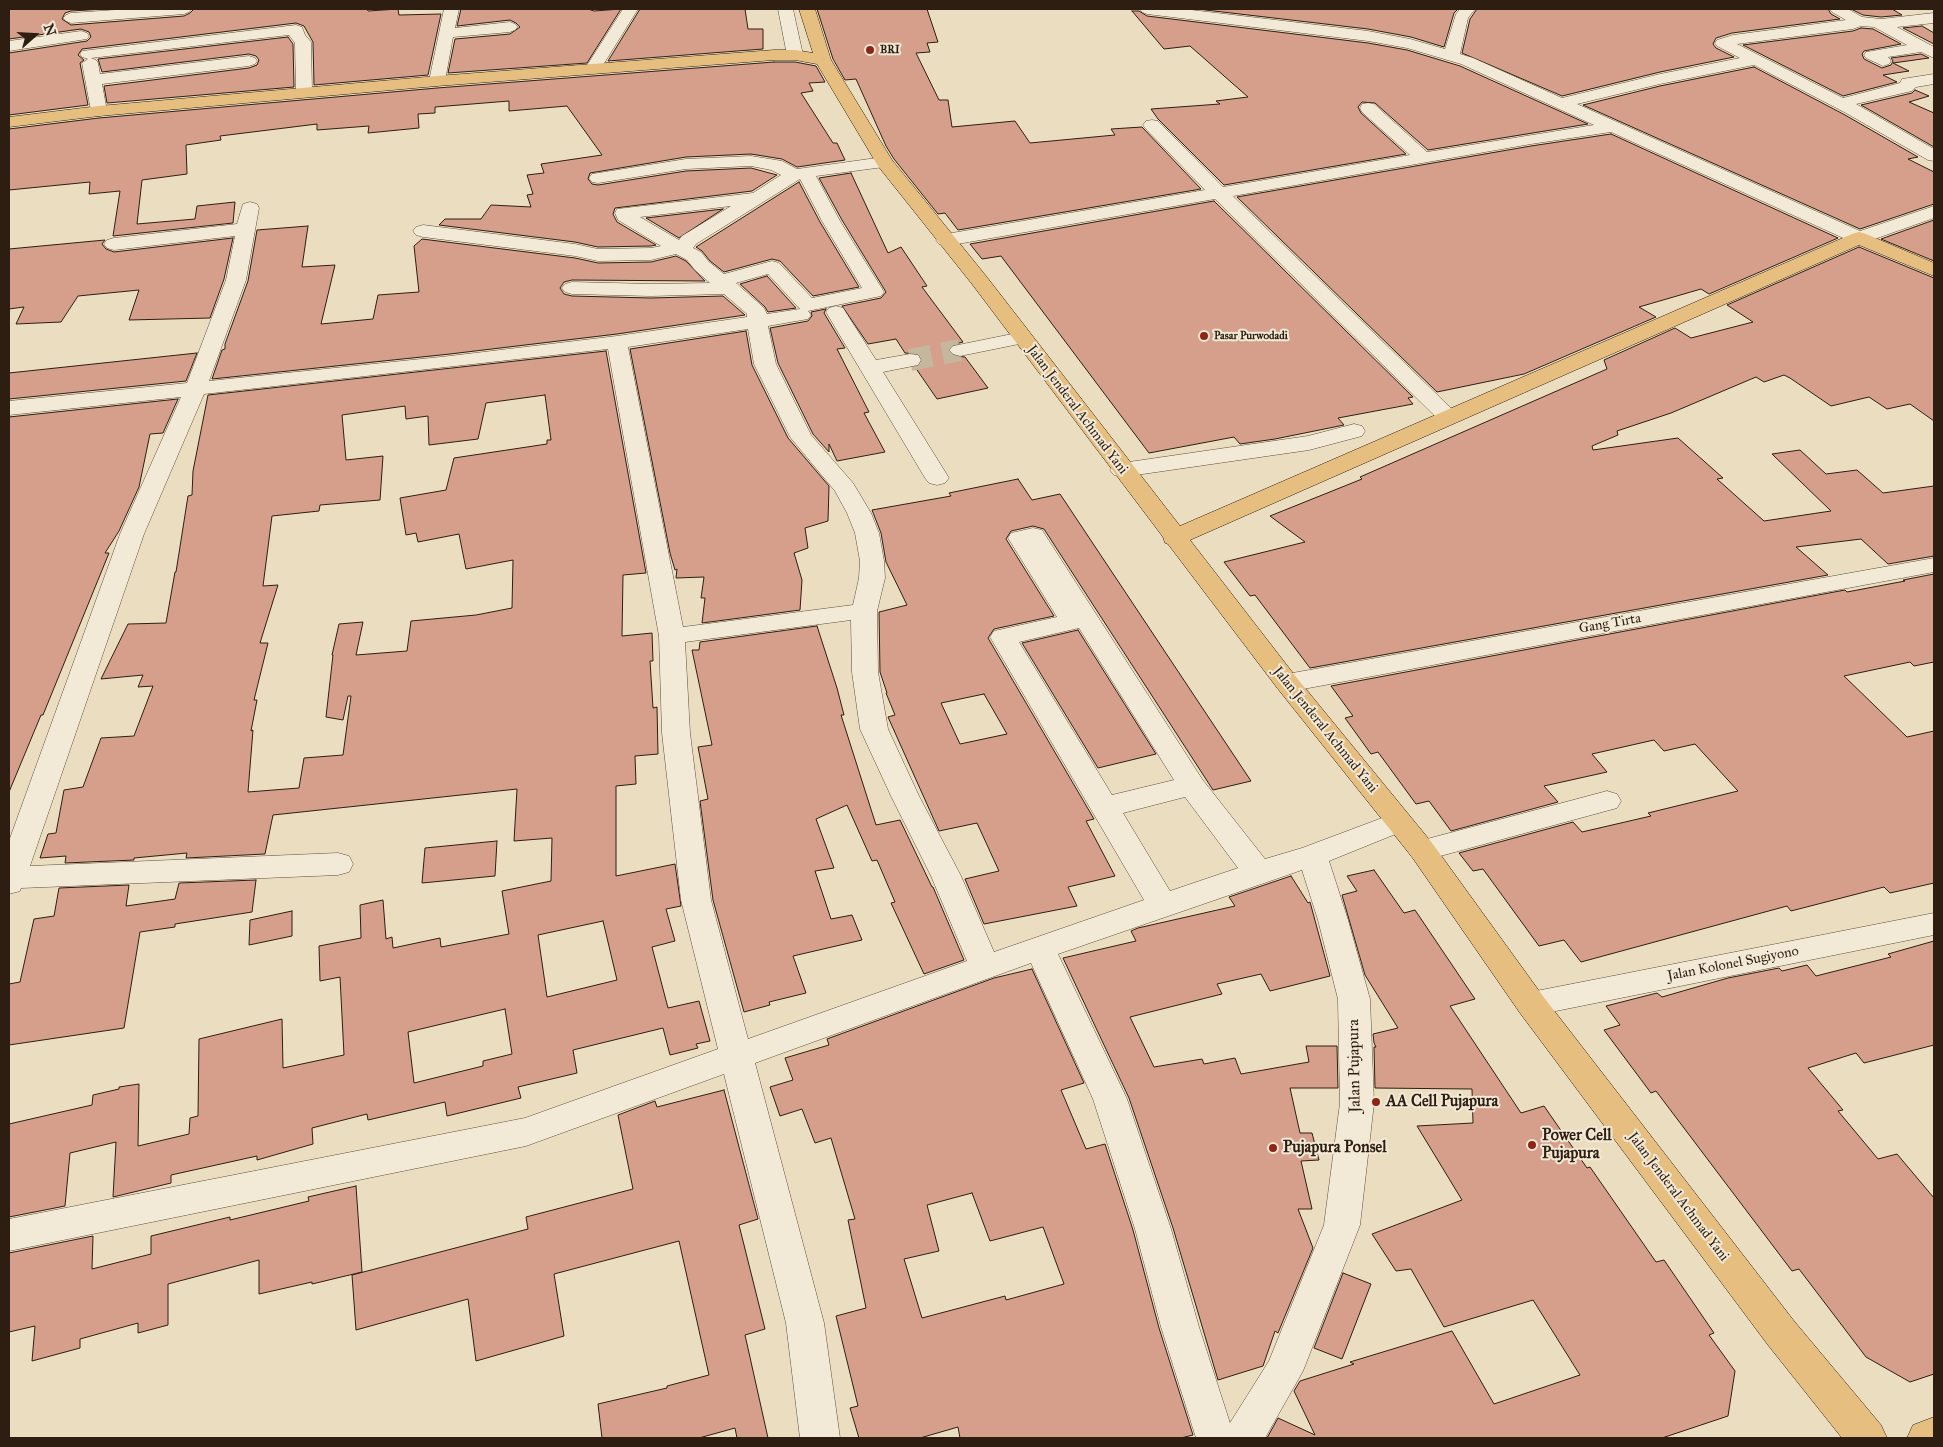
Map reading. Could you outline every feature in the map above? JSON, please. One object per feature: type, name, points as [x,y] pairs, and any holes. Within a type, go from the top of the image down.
[{"type":"main road","name":"Jalan Jenderal Achmad Yani","points":[[807,9],[823,60],[884,162],[1287,683],[1422,850],[1531,1004],[1781,1333],[1867,1438]]},
{"type":"main road","points":[[9,122],[99,111],[304,92],[774,55],[794,55],[823,60]]},
{"type":"main road","points":[[1174,538],[1859,238],[1934,270]]},
{"type":"main road","points":[[1927,1438],[1934,1436]]},
{"type":"street","points":[[99,111],[95,80],[88,54],[70,13],[184,9]]},
{"type":"street","points":[[437,81],[451,9]]},
{"type":"street","points":[[592,70],[630,9]]},
{"type":"street","points":[[785,9],[794,55]]},
{"type":"street","points":[[1147,9],[1204,12],[1368,36],[1410,44],[1467,61],[1859,238],[1934,212]]},
{"type":"street","points":[[1451,56],[1461,17],[1468,9]]},
{"type":"street","points":[[1836,9],[1858,22],[1880,24],[1934,18]]},
{"type":"street","points":[[1897,9],[1916,20]]},
{"type":"street","points":[[1858,22],[1739,38],[1723,43],[1841,104],[1934,156]]},
{"type":"street","points":[[1880,24],[1929,50]]},
{"type":"street","points":[[447,32],[510,27]]},
{"type":"street","points":[[88,54],[296,30],[297,37],[303,42],[304,92]]},
{"type":"street","points":[[9,46],[81,36]]},
{"type":"street","points":[[1883,61],[1872,55],[1929,50]]},
{"type":"street","points":[[1561,103],[1755,60]]},
{"type":"street","points":[[95,80],[249,61]]},
{"type":"street","points":[[1841,104],[1906,87],[1909,85],[1908,83],[1934,79]]},
{"type":"street","points":[[1368,108],[1424,158]]},
{"type":"street","points":[[1152,124],[1218,192],[1449,417]]},
{"type":"street","points":[[946,240],[1612,126]]},
{"type":"street","points":[[572,288],[651,290],[726,284],[772,267],[807,306],[874,292],[800,174],[776,165],[751,161],[686,164],[598,178]]},
{"type":"street","points":[[423,231],[574,250],[598,255],[658,254],[680,249],[689,240],[758,197],[800,174],[884,162]]},
{"type":"street","points":[[758,197],[624,213],[625,216],[694,256],[702,266],[726,284],[757,312],[757,323],[765,364],[801,437],[845,488],[859,512],[867,533],[872,561],[872,578],[864,611],[865,672],[874,729],[905,796],[946,876],[985,967]]},
{"type":"street","points":[[114,244],[248,218],[236,280],[195,390],[132,534],[62,728],[10,880],[338,864]]},
{"type":"street","points":[[836,312],[937,478]]},
{"type":"street","points":[[9,408],[195,390],[617,342],[757,323],[801,315]]},
{"type":"street","points":[[960,350],[1022,338]]},
{"type":"street","points":[[617,342],[672,636],[676,733],[696,900],[735,1058],[805,1323],[820,1438]]},
{"type":"street","points":[[870,368],[910,360]]},
{"type":"street","points":[[1122,470],[1309,443],[1354,431]]},
{"type":"street","name":"Gang Tirta","points":[[1287,683],[1934,565]]},
{"type":"street","points":[[672,636],[864,611]]},
{"type":"street","points":[[1162,905],[1003,637],[1079,620],[1192,786],[1258,872]]},
{"type":"street","points":[[1104,807],[1192,786]]},
{"type":"street","points":[[1422,850],[1607,801]]},
{"type":"street","points":[[9,1235],[526,1132],[985,967],[1258,872],[1312,856],[1398,822]]},
{"type":"street","name":"Jalan Pujapura","points":[[1243,1438],[1284,1370],[1342,1225],[1356,1112],[1354,999],[1333,920],[1312,856]]},
{"type":"street","name":"Jalan Kolonel Sugiyono","points":[[1531,1004],[1934,924]]},
{"type":"street","points":[[1040,949],[1110,1099],[1152,1229],[1212,1430],[1217,1438]]},
{"type":"building","points":[[9,9],[105,9],[65,13],[62,19],[71,25],[184,16],[194,9],[367,9],[368,11],[398,9],[399,15],[441,14],[428,75],[314,85],[313,42],[304,26],[296,23],[82,49],[78,55],[84,60],[80,63],[88,105],[9,115],[9,53],[87,41],[91,37],[89,32],[81,29],[9,39]]},
{"type":"building","points":[[461,9],[588,9],[594,11],[621,9],[587,63],[448,73],[455,39],[510,34],[520,27],[510,20],[457,26]]},
{"type":"building","points":[[640,9],[745,9],[748,29],[763,29],[763,49],[608,61]]},
{"type":"building","points":[[817,9],[927,9],[938,42],[927,43],[930,52],[916,53],[939,100],[948,100],[952,127],[1015,121],[1030,143],[1115,135],[1111,129],[1142,127],[1201,189],[958,230],[945,213],[938,214],[894,159],[886,146],[856,79],[845,80],[833,59]]},
{"type":"building","points":[[1197,9],[1458,9],[1454,13],[1444,47],[1411,37],[1368,29]]},
{"type":"building","points":[[1477,9],[1828,9],[1831,14],[1840,19],[1732,33],[1716,38],[1713,44],[1716,48],[1734,57],[1660,72],[1562,96],[1462,53],[1470,19]]},
{"type":"building","points":[[1851,9],[1892,9],[1902,15],[1881,17],[1863,15]]},
{"type":"building","points":[[1132,11],[1139,11],[1147,16],[1368,43],[1407,50],[1460,66],[1588,124],[1428,150],[1375,103],[1362,102],[1358,107],[1361,113],[1406,154],[1224,185],[1158,119],[1151,109],[1220,104],[1216,101],[1248,97],[1190,46],[1164,49]]},
{"type":"building","points":[[1922,26],[1934,33],[1934,44],[1903,28]]},
{"type":"building","points":[[1861,28],[1873,29],[1901,44],[1864,51],[1862,54],[1864,59],[1882,68],[1891,65],[1893,61],[1891,58],[1921,54],[1929,58],[1893,63],[1909,71],[1883,75],[1897,82],[1843,96],[1743,45],[1853,31]]},
{"type":"building","points":[[288,37],[293,44],[294,87],[107,103],[104,86],[249,68],[257,65],[259,60],[256,56],[249,54],[102,72],[98,59]]},
{"type":"building","points":[[774,62],[795,62],[816,66],[825,82],[809,83],[813,91],[801,93],[833,143],[837,143],[845,160],[797,167],[782,159],[751,154],[686,157],[590,173],[588,179],[592,184],[598,185],[686,171],[751,168],[777,175],[752,191],[615,208],[613,214],[617,222],[656,245],[651,246],[598,247],[575,242],[439,225],[445,219],[481,219],[491,205],[531,207],[527,195],[533,194],[527,175],[544,173],[541,164],[602,155],[567,106],[509,111],[509,101],[435,107],[435,113],[418,114],[419,128],[368,133],[369,126],[317,130],[317,124],[220,136],[221,140],[186,145],[187,174],[142,180],[137,224],[195,219],[197,206],[235,202],[233,223],[113,236],[120,191],[89,194],[90,182],[9,190],[9,129],[99,118],[437,88]]},
{"type":"building","points":[[1754,67],[1845,115],[1918,157],[1908,159],[1934,172],[1934,204],[1860,229],[1583,105],[1660,86]]},
{"type":"building","points":[[1915,90],[1929,96],[1909,102],[1934,113],[1934,147],[1861,105],[1912,93]]},
{"type":"building","points":[[1611,134],[1838,238],[1709,294],[1701,289],[1639,307],[1656,317],[1524,374],[1437,392],[1237,197],[1531,146]]},
{"type":"building","points":[[851,173],[888,253],[901,247],[927,286],[922,287],[963,342],[952,345],[948,351],[952,356],[965,357],[988,388],[937,399],[915,367],[920,366],[923,361],[920,354],[905,353],[896,339],[868,344],[842,306],[881,298],[886,292],[819,178]]},
{"type":"building","points":[[799,182],[820,222],[859,287],[813,296],[780,261],[772,259],[724,272],[696,247]]},
{"type":"building","name":"Pasar Purwodadi","points":[[1214,201],[1413,397],[1408,398],[1413,404],[1338,418],[1344,425],[1275,439],[1240,444],[1234,437],[1149,453],[1001,256],[982,259],[970,244]]},
{"type":"building","points":[[723,209],[679,238],[646,218]]},
{"type":"building","points":[[1934,220],[1934,261],[1881,239]]},
{"type":"building","points":[[308,226],[302,267],[335,265],[321,324],[373,319],[378,295],[419,292],[414,246],[422,239],[575,258],[598,263],[651,262],[676,256],[686,261],[705,281],[572,280],[564,282],[560,288],[564,294],[572,296],[651,298],[723,296],[745,315],[617,334],[212,379],[222,350],[225,349],[225,344],[248,281],[257,230]]},
{"type":"building","points":[[233,238],[224,279],[210,318],[129,320],[139,290],[78,296],[61,322],[16,324],[24,307],[9,309],[9,249],[105,240],[102,244],[106,249],[114,252]]},
{"type":"building","points":[[1859,247],[1934,278],[1934,421],[1910,404],[1887,409],[1869,397],[1831,406],[1784,375],[1764,382],[1756,377],[1671,413],[1617,431],[1618,435],[1592,446],[1593,450],[1678,438],[1723,478],[1717,479],[1764,521],[1831,511],[1772,454],[1800,450],[1826,474],[1857,470],[1883,493],[1934,486],[1934,556],[1888,564],[1861,539],[1796,547],[1828,575],[1310,668],[1255,595],[1250,596],[1224,562],[1305,542],[1270,516],[1362,479],[1360,477],[1607,369],[1604,360],[1675,328],[1691,338],[1753,322],[1727,305]]},
{"type":"building","points":[[767,276],[796,308],[768,312],[740,284]]},
{"type":"building","points":[[826,309],[824,313],[845,348],[837,349],[869,412],[864,413],[885,452],[837,461],[829,444],[829,452],[813,434],[778,363],[770,328],[808,321],[812,316],[811,312]]},
{"type":"building","points":[[746,331],[752,365],[788,438],[829,486],[828,521],[805,528],[808,548],[794,553],[802,580],[800,610],[702,623],[705,598],[701,598],[704,577],[676,578],[677,569],[675,570],[670,553],[630,349]]},
{"type":"building","points":[[606,351],[646,573],[623,575],[622,636],[652,633],[653,661],[650,661],[653,708],[657,707],[658,754],[635,756],[636,784],[616,786],[616,876],[675,864],[681,906],[666,909],[675,941],[652,947],[668,1008],[699,1001],[710,1041],[696,1044],[698,1048],[670,1055],[663,1028],[573,1050],[577,1073],[518,1087],[521,1098],[447,1116],[445,1102],[368,1120],[367,1114],[312,1128],[313,1144],[257,1160],[257,1156],[171,1175],[171,1183],[113,1197],[116,1142],[70,1153],[65,1206],[9,1217],[9,1124],[92,1105],[93,1095],[119,1089],[119,1087],[139,1084],[138,1146],[189,1134],[190,1118],[198,1116],[199,1039],[282,1019],[283,1068],[344,1055],[340,977],[320,981],[319,946],[361,938],[360,905],[383,900],[386,939],[392,937],[393,948],[440,938],[441,947],[509,934],[502,891],[551,881],[552,838],[514,841],[517,789],[273,815],[265,854],[186,858],[187,853],[134,858],[134,860],[65,863],[66,856],[40,858],[48,834],[56,833],[64,790],[83,787],[101,738],[134,736],[153,686],[138,687],[143,675],[101,679],[128,624],[166,623],[188,496],[192,495],[193,471],[208,395]],"holes":[[[545,395],[551,440],[547,440],[547,444],[454,458],[446,490],[400,498],[406,535],[416,533],[418,542],[459,534],[466,569],[513,560],[512,608],[476,615],[411,621],[407,651],[356,655],[363,622],[339,624],[332,655],[326,717],[343,720],[348,696],[351,696],[343,755],[304,758],[299,788],[248,792],[253,730],[251,731],[257,700],[254,700],[268,643],[260,643],[278,585],[263,586],[272,516],[319,511],[320,505],[380,500],[383,456],[346,460],[342,415],[405,406],[406,419],[428,416],[429,445],[478,439],[486,403]],[[603,921],[617,980],[547,997],[538,935]],[[505,1009],[512,1054],[483,1061],[483,1066],[414,1083],[408,1032]]]},
{"type":"building","points":[[197,353],[186,381],[9,399],[9,373]]},
{"type":"building","points":[[178,399],[163,433],[150,434],[139,487],[119,531],[105,553],[109,553],[43,715],[41,715],[9,792],[9,417]]},
{"type":"building","points":[[1018,479],[1032,500],[1060,494],[1251,781],[1213,790],[1044,529],[1033,526],[1011,531],[1006,539],[1054,616],[994,629],[988,638],[1094,819],[1086,821],[1115,876],[1068,887],[1077,906],[984,924],[965,879],[999,871],[977,823],[939,831],[888,717],[895,715],[880,672],[879,612],[907,605],[886,562],[881,533],[872,510],[951,496],[949,493]],"holes":[[[984,694],[1007,734],[960,744],[941,703]]]},
{"type":"building","points":[[1934,574],[1934,662],[1914,666],[1910,662],[1844,676],[1907,737],[1934,731],[1934,883],[1890,893],[1884,887],[1791,911],[1787,906],[1581,962],[1564,940],[1539,946],[1483,869],[1473,871],[1459,853],[1573,822],[1582,832],[1651,816],[1648,813],[1738,791],[1695,744],[1664,751],[1654,740],[1592,754],[1607,772],[1544,786],[1558,802],[1451,831],[1429,801],[1416,804],[1378,752],[1371,754],[1345,718],[1353,716],[1331,686],[1845,590],[1847,592]]},
{"type":"building","points":[[817,626],[837,688],[844,715],[841,715],[876,825],[900,820],[933,887],[964,960],[924,974],[891,903],[895,902],[877,860],[872,861],[847,805],[816,819],[834,868],[815,871],[831,919],[852,915],[862,940],[793,956],[806,993],[769,1002],[770,1005],[744,1012],[713,900],[700,801],[708,799],[698,747],[712,745],[692,650],[699,650],[700,642]]},
{"type":"building","points":[[1078,630],[1156,754],[1098,768],[1022,643]]},
{"type":"building","points":[[497,841],[495,876],[422,883],[425,848]]},
{"type":"building","points":[[1374,870],[1404,913],[1415,910],[1475,999],[1450,1006],[1521,1113],[1544,1106],[1587,1168],[1590,1167],[1656,1262],[1664,1260],[1714,1333],[1709,1335],[1735,1371],[1728,1416],[1662,1438],[1267,1438],[1278,1418],[1315,1435],[1294,1391],[1300,1381],[1354,1364],[1350,1362],[1452,1331],[1494,1404],[1580,1375],[1533,1300],[1444,1327],[1411,1269],[1396,1271],[1372,1234],[1462,1200],[1417,1126],[1473,1123],[1472,1089],[1375,1088],[1374,1047],[1376,1047],[1373,1034],[1398,1028],[1365,975],[1342,895],[1357,891],[1347,876]]},
{"type":"building","points":[[1291,876],[1308,903],[1310,902],[1330,976],[1270,991],[1261,974],[1217,984],[1222,994],[1130,1017],[1154,1067],[1202,1059],[1204,1064],[1235,1058],[1241,1074],[1309,1062],[1306,1046],[1337,1046],[1338,1088],[1290,1088],[1300,1133],[1312,1133],[1319,1160],[1301,1161],[1312,1209],[1298,1209],[1313,1248],[1278,1333],[1275,1331],[1263,1366],[1218,1380],[1173,1228],[1129,1098],[1063,958],[1136,941],[1131,931],[1138,928],[1235,906],[1229,897]]},
{"type":"building","points":[[256,880],[252,912],[175,924],[175,927],[140,932],[124,1028],[9,1045],[9,984],[20,982],[34,919],[54,916],[59,888],[129,885],[126,906],[175,899],[179,883]]},
{"type":"building","points":[[292,911],[292,936],[249,945],[250,920]]},
{"type":"building","points":[[1934,941],[1934,1045],[1864,1063],[1856,1053],[1808,1068],[1843,1110],[1838,1111],[1878,1159],[1897,1154],[1934,1198],[1934,1374],[1910,1382],[1866,1357],[1799,1269],[1792,1271],[1656,1091],[1651,1093],[1604,1030],[1620,1025],[1606,1006],[1657,993],[1662,997],[1728,978],[1779,968],[1782,971],[1807,965],[1816,976],[1891,957],[1888,954]]},
{"type":"building","points":[[1032,969],[1084,1083],[1061,1090],[1086,1149],[1105,1144],[1133,1230],[1159,1328],[1193,1435],[1181,1438],[960,1438],[958,1427],[920,1438],[859,1438],[850,1408],[858,1406],[836,1316],[866,1308],[848,1220],[855,1219],[831,1138],[815,1143],[802,1109],[780,1116],[770,1087],[793,1080],[785,1058],[829,1045],[827,1039],[994,978]],"holes":[[[972,1193],[990,1241],[1043,1227],[1064,1284],[1006,1300],[1005,1296],[922,1318],[904,1259],[939,1251],[927,1205]]]},
{"type":"building","points":[[724,1090],[758,1219],[739,1225],[765,1329],[745,1335],[768,1438],[737,1438],[735,1428],[699,1438],[602,1438],[598,1404],[667,1388],[667,1386],[709,1375],[679,1241],[554,1274],[564,1336],[476,1361],[468,1299],[356,1330],[352,1275],[528,1229],[526,1217],[633,1189],[618,1115],[655,1101],[657,1107]]},
{"type":"building","points":[[356,1186],[362,1272],[259,1294],[259,1260],[168,1284],[168,1325],[138,1333],[138,1323],[80,1339],[80,1348],[32,1361],[35,1326],[9,1332],[9,1253],[93,1236],[92,1269],[151,1254],[151,1236],[309,1201],[308,1197]]},
{"type":"building","points":[[1343,1273],[1371,1284],[1342,1359],[1314,1348]]},
{"type":"tunnel","points":[[910,360],[960,350]]},
{"type":"place","name":"BRI","points":[[870,50]]},
{"type":"place","name":"Pasar Purwodadi","points":[[1204,336]]},
{"type":"place","name":"AA Cell Pujapura","points":[[1376,1102]]},
{"type":"place","name":"Power Cell Pujapura","points":[[1532,1145]]},
{"type":"place","name":"Pujapura Ponsel","points":[[1273,1148]]}]
